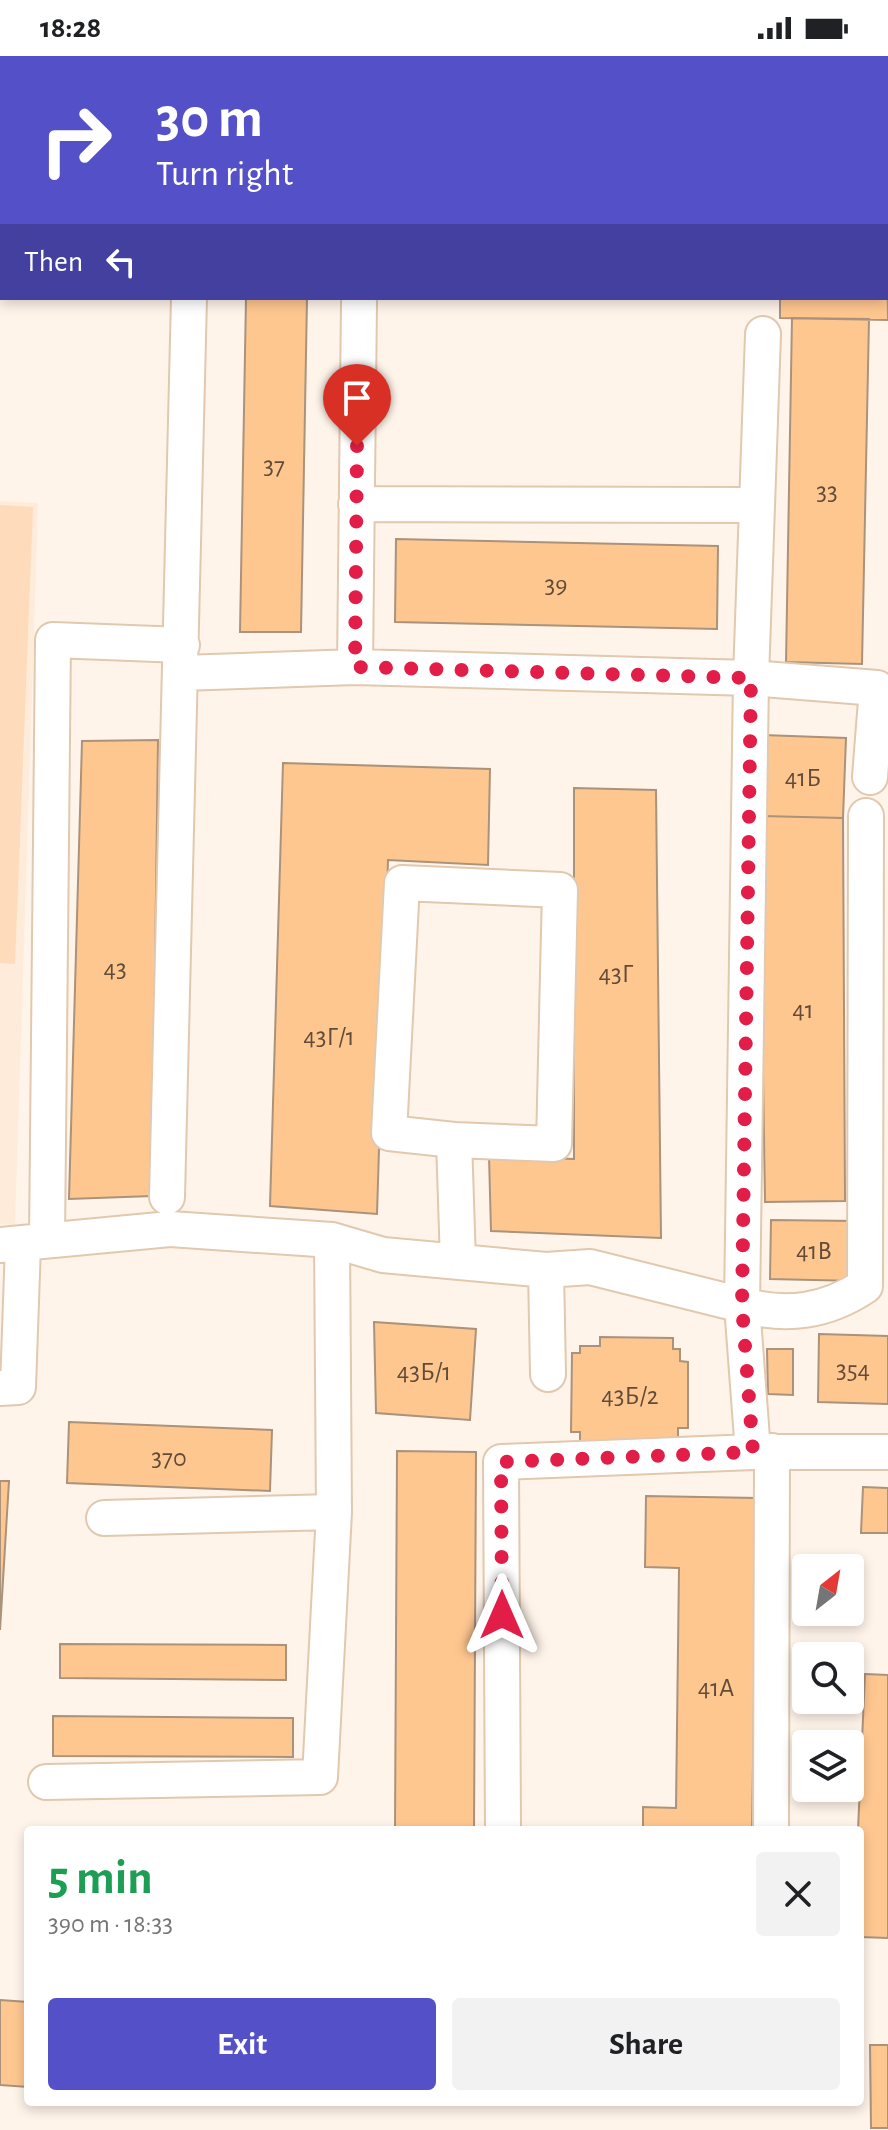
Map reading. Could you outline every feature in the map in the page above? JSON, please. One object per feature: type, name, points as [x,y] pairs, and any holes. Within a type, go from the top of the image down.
[{"type":"lane","points":[[167,1197],[189,300]]},
{"type":"lane","points":[[355,667],[359,302]]},
{"type":"lane","points":[[763,334],[751,678],[742,1305],[762,1452],[771,1826]]},
{"type":"lane","points":[[356,504],[757,505]]},
{"type":"lane","points":[[0,1388],[18,1387],[53,640],[181,659],[751,678],[877,688],[870,777]]},
{"type":"lane","points":[[23,1243],[170,1229],[332,1240],[383,1255],[546,1270],[590,1267],[774,1313],[839,1303],[865,1286],[866,816]]},
{"type":"lane","points":[[402,883],[560,890],[554,1144],[454,1140],[389,1133],[402,883]]},
{"type":"lane","points":[[454,1140],[458,1262]]},
{"type":"lane","points":[[46,1782],[320,1777],[334,1512],[332,1240]]},
{"type":"lane","points":[[546,1270],[548,1374]]},
{"type":"lane","points":[[503,1826],[501,1462],[762,1452],[888,1452]]},
{"type":"lane","points":[[104,1518],[334,1512]]},
{"type":"shaded area","points":[[0,501],[38,503],[15,1225],[0,1224]]},
{"type":"shaded area","points":[[0,505],[33,507],[15,964],[0,963]]},
{"type":"building","points":[[246,300],[307,300],[301,632],[240,632]]},
{"type":"building","points":[[780,300],[888,300],[888,320],[780,318]]},
{"type":"building","points":[[792,318],[869,319],[862,664],[786,662]]},
{"type":"building","points":[[396,539],[718,546],[717,629],[395,622]]},
{"type":"building","points":[[763,735],[846,738],[843,818],[759,816]]},
{"type":"building","points":[[158,740],[152,1196],[69,1199],[82,741]]},
{"type":"building","points":[[283,763],[490,769],[488,865],[388,860],[377,1214],[270,1206]]},
{"type":"building","points":[[574,788],[656,790],[661,1238],[491,1231],[489,1156],[574,1159]]},
{"type":"building","points":[[759,816],[843,818],[845,1201],[765,1202]]},
{"type":"building","points":[[771,1220],[857,1221],[857,1281],[770,1279]]},
{"type":"building","points":[[374,1322],[476,1329],[470,1420],[376,1413]]},
{"type":"building","points":[[819,1334],[888,1336],[888,1404],[818,1402]]},
{"type":"building","points":[[600,1337],[673,1338],[673,1349],[680,1349],[680,1361],[688,1362],[688,1428],[678,1428],[678,1447],[580,1446],[580,1432],[571,1432],[572,1353],[580,1353],[580,1346],[600,1346]]},
{"type":"building","points":[[767,1349],[793,1349],[793,1395],[768,1394]]},
{"type":"building","points":[[69,1422],[272,1430],[270,1491],[67,1483]]},
{"type":"building","points":[[397,1451],[476,1452],[474,1826],[395,1826]]},
{"type":"building","points":[[0,1481],[9,1481],[0,1630]]},
{"type":"building","points":[[863,1487],[888,1488],[888,1533],[861,1533]]},
{"type":"building","points":[[646,1496],[757,1498],[752,1826],[643,1826],[643,1807],[676,1808],[679,1568],[645,1567]]},
{"type":"building","points":[[60,1644],[286,1645],[286,1680],[60,1678]]},
{"type":"building","points":[[865,1674],[888,1675],[888,1938],[864,1937],[864,1826],[858,1826],[859,1802],[864,1802]]},
{"type":"building","points":[[53,1716],[293,1718],[293,1757],[53,1756]]},
{"type":"building","points":[[0,2000],[24,2002],[24,2087],[0,2085]]},
{"type":"building","points":[[870,2045],[888,2045],[888,2128],[871,2128]]},
{"type":"route","points":[[357,446],[355,667],[751,678],[742,1305],[753,1452],[501,1462],[502,1615]]}]
